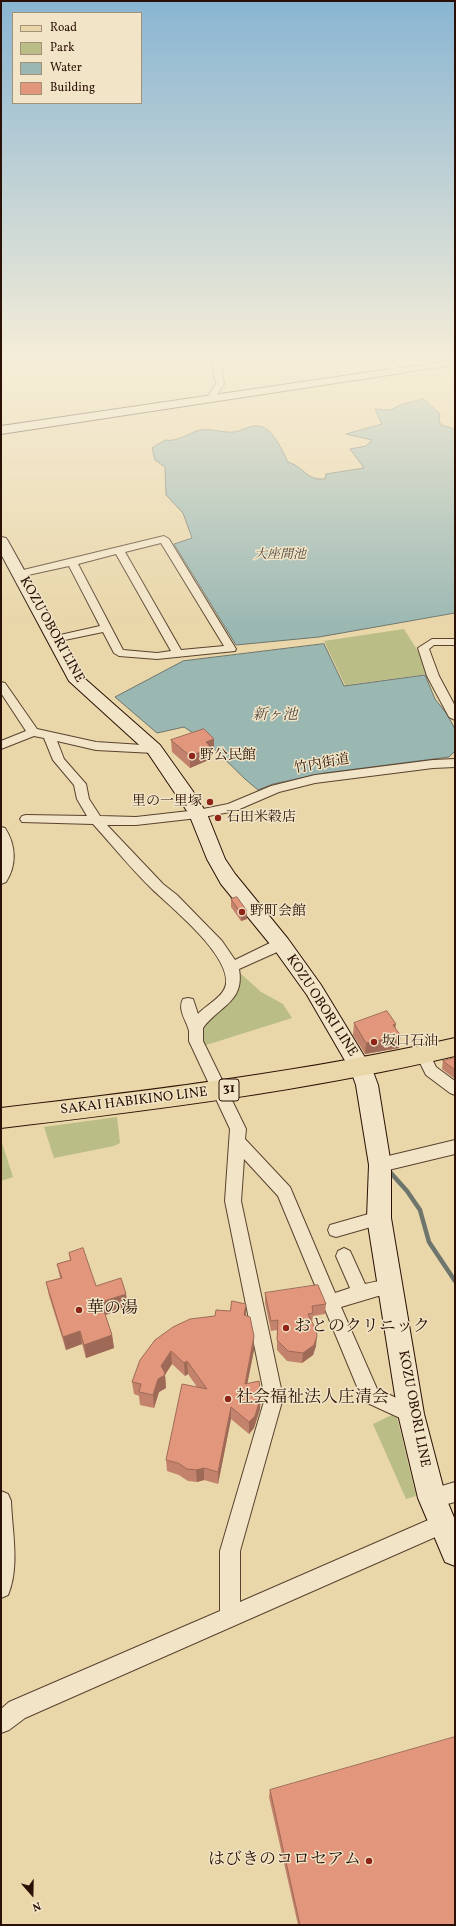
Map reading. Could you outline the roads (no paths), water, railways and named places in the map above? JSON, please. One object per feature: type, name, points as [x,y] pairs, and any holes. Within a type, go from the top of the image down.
[{"type":"main road","name":"KOZU OBORI LINE","points":[[1,541],[77,681],[154,749],[186,794],[198,814],[216,859],[228,879],[281,944],[314,990],[361,1069],[367,1085],[380,1164],[379,1218],[411,1414],[444,1495],[442,1524],[455,1552]]},
{"type":"main road","name":"SAKAI HABIKINO LINE","points":[[1,1118],[219,1091],[361,1069],[455,1048]]},
{"type":"street","points":[[19,574],[164,539],[231,649],[157,656],[119,653],[72,562]]},
{"type":"street","points":[[118,550],[178,655]]},
{"type":"street","points":[[55,639],[106,628]]},
{"type":"street","points":[[455,642],[432,642],[423,648],[433,676],[455,718]]},
{"type":"street","points":[[1,685],[33,732],[48,737],[96,746],[154,749]]},
{"type":"street","points":[[1,745],[33,732]]},
{"type":"street","points":[[48,737],[59,760],[80,784],[83,799],[96,820],[158,888],[172,898],[216,945],[232,967],[234,975],[232,992],[226,1000],[206,1015],[196,1027],[196,1041],[238,1129],[233,1201],[261,1295],[274,1398],[230,1551],[230,1618]]},
{"type":"street","name":"竹内街道","points":[[26,819],[136,821],[198,814],[231,808],[275,789],[314,779],[454,761]]},
{"type":"street","points":[[1,831],[7,845],[8,866],[7,872],[1,879]]},
{"type":"street","points":[[232,967],[281,944]]},
{"type":"street","points":[[188,1003],[192,1023],[196,1027]]},
{"type":"street","points":[[423,1055],[431,1071],[455,1089]]},
{"type":"street","points":[[237,1141],[284,1192],[316,1285],[331,1302],[370,1395],[411,1414]]},
{"type":"street","points":[[380,1164],[423,1156],[455,1147]]},
{"type":"street","points":[[336,1230],[379,1218]]},
{"type":"street","points":[[344,1256],[361,1293]]},
{"type":"street","points":[[331,1302],[378,1288],[391,1289]]},
{"type":"street","points":[[1,1500],[4,1567],[1,1588]]},
{"type":"street","points":[[1,1722],[17,1710],[442,1524]]},
{"type":"water","name":"大座間池","points":[[152,450],[282,450],[288,462],[299,467],[310,476],[319,479],[325,479],[326,474],[364,468],[351,450],[455,450],[455,613],[319,637],[236,645],[174,544],[192,538],[183,513],[166,495],[165,467],[155,460]]},
{"type":"water","name":"新ヶ池","points":[[324,644],[344,686],[425,675],[435,699],[447,714],[455,729],[455,751],[449,757],[325,773],[273,784],[258,790],[208,743],[184,727],[157,733],[115,697],[183,661]]},
{"type":"waterway","points":[[387,1171],[390,1172],[407,1191],[420,1210],[429,1242],[455,1281]]},
{"type":"place","name":"野公民館","points":[[192,756]]},
{"type":"place","name":"里の一里塚","points":[[210,802]]},
{"type":"place","name":"石田米穀店","points":[[218,818]]},
{"type":"place","name":"野町会館","points":[[242,912]]},
{"type":"place","name":"坂口石油","points":[[374,1042]]},
{"type":"place","name":"華の湯","points":[[79,1310]]},
{"type":"place","name":"おとのクリニック","points":[[286,1328]]},
{"type":"place","name":"社会福祉法人庄清会","points":[[228,1399]]},
{"type":"place","name":"はびきのコロセアム","points":[[369,1861]]}]
